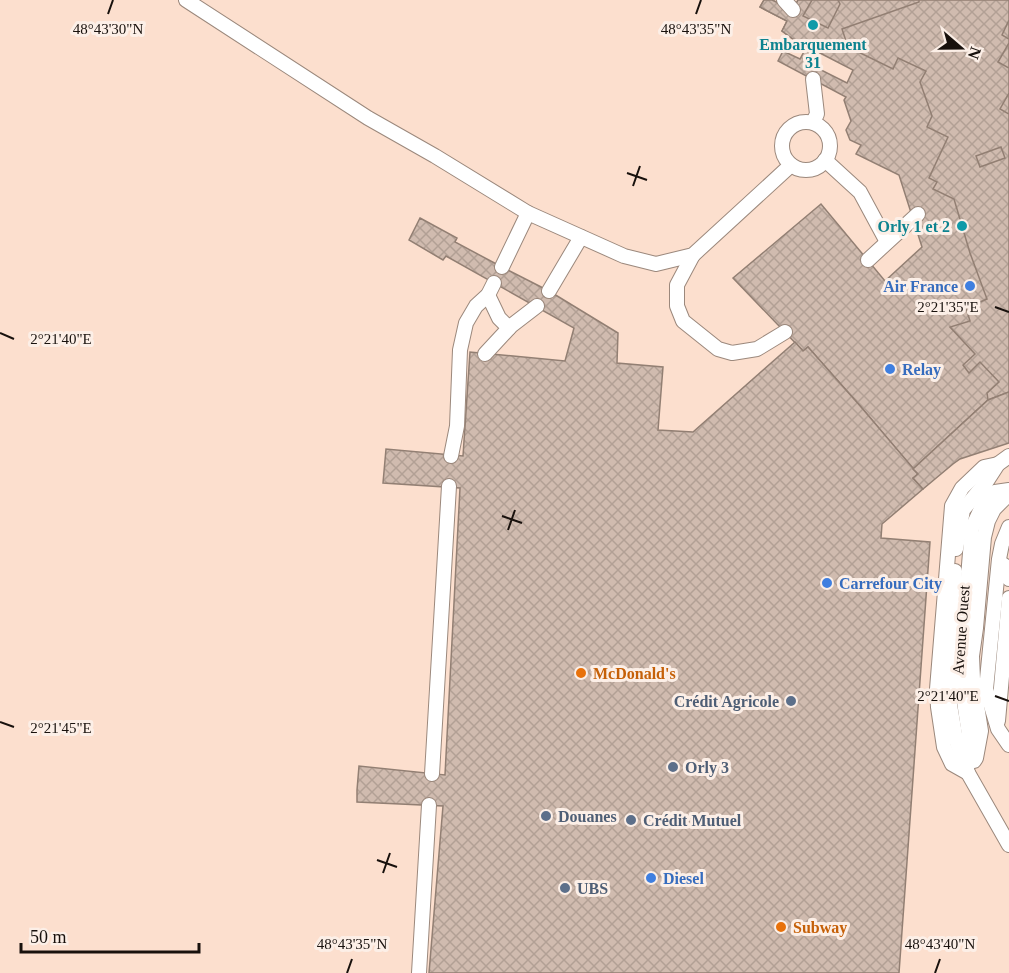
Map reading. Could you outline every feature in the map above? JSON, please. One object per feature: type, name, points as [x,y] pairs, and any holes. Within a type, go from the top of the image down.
[{"type":"lane","points":[[186,0],[368,118],[528,213],[624,256],[656,264],[693,255],[791,165]]},
{"type":"lane","points":[[813,79],[817,114],[813,122]]},
{"type":"lane","points":[[804,121],[820,126],[829,138],[829,154],[825,160],[813,169],[798,169],[791,165],[782,151],[784,135],[789,128],[804,121]]},
{"type":"lane","points":[[825,160],[860,192],[887,242]]},
{"type":"lane","points":[[502,267],[528,213]]},
{"type":"lane","points":[[868,260],[918,214]]},
{"type":"lane","points":[[549,291],[581,237]]},
{"type":"lane","points":[[693,255],[677,285],[677,306],[683,321],[718,349],[732,353],[757,349],[785,332]]},
{"type":"lane","points":[[451,456],[457,426],[460,350],[466,323],[476,306],[491,289],[494,310],[508,328]]},
{"type":"lane","points":[[485,354],[508,328],[537,306]]},
{"type":"lane","points":[[457,426],[467,401]]},
{"type":"lane","name":"Avenue Ouest","points":[[1004,460],[963,510],[956,545],[949,699],[956,740],[968,773],[1009,845]]},
{"type":"lane","points":[[432,774],[449,486]]},
{"type":"lane","name":"Avenue Ouest","points":[[968,773],[976,758],[981,731],[972,656],[984,537],[994,509],[1009,492]]},
{"type":"lane","points":[[1009,527],[1002,544],[999,562],[986,689],[998,729],[1009,745]]},
{"type":"lane","points":[[999,562],[1007,567],[1009,579]]},
{"type":"lane","points":[[998,729],[1009,598]]},
{"type":"lane","points":[[419,973],[429,805]]},
{"type":"shaded area","points":[[0,0],[1009,0],[1009,973],[0,973]]},
{"type":"building","name":"Embarquement 31","points":[[764,0],[772,0],[793,10],[798,0],[875,0],[837,13],[848,47],[807,46],[793,39],[782,31],[787,21],[760,7]]},
{"type":"building","name":"Orly 1 et 2","points":[[764,0],[772,0],[793,10],[798,0],[812,0],[803,16],[828,28],[840,4],[838,0],[1009,0],[1009,392],[988,400],[913,469],[808,347],[803,351],[733,278],[821,204],[885,281],[922,247],[899,175],[856,154],[861,145],[850,140],[846,130],[851,121],[844,100],[846,97],[778,61],[783,51],[800,59],[807,46],[782,31],[787,21],[760,7]],"holes":[[[818,52],[853,70],[847,83],[811,65]]]},
{"type":"building","points":[[919,0],[1009,0],[1009,20],[1002,35],[1009,39],[1009,43],[998,62],[1009,68],[1009,93],[1000,109],[1009,114],[1009,392],[988,400],[987,393],[999,382],[980,362],[969,373],[963,365],[975,354],[950,327],[970,321],[966,308],[987,299],[954,199],[933,189],[937,182],[929,178],[948,137],[927,127],[932,116],[920,82],[926,71],[898,58],[893,69],[848,47],[842,29],[919,2]],"holes":[[[1001,147],[1005,158],[980,167],[976,156]]]},
{"type":"building","name":"Orly 3","points":[[420,218],[457,238],[455,242],[549,291],[618,333],[617,363],[663,367],[658,430],[693,432],[795,342],[803,351],[808,347],[918,474],[913,478],[923,489],[882,524],[881,538],[930,542],[899,973],[429,973],[443,806],[357,802],[357,790],[359,766],[445,775],[460,488],[383,483],[386,449],[463,456],[470,352],[565,361],[574,328],[446,256],[443,260],[409,240]]},
{"type":"building","points":[[1009,392],[1009,443],[960,459],[923,489],[913,478],[918,474],[913,469],[988,400]]},
{"type":"place","name":"Embarquement 31","points":[[813,25]]},
{"type":"place","name":"Orly 1 et 2","points":[[962,226]]},
{"type":"place","name":"Air France","points":[[970,286]]},
{"type":"place","name":"Relay","points":[[890,369]]},
{"type":"place","name":"Carrefour City","points":[[827,583]]},
{"type":"place","name":"McDonald's","points":[[581,673]]},
{"type":"place","name":"Crédit Agricole","points":[[791,701]]},
{"type":"place","name":"Orly 3","points":[[673,767]]},
{"type":"place","name":"Douanes","points":[[546,816]]},
{"type":"place","name":"Crédit Mutuel","points":[[631,820]]},
{"type":"place","name":"Diesel","points":[[651,878]]},
{"type":"place","name":"UBS","points":[[565,888]]},
{"type":"place","name":"Subway","points":[[781,927]]}]
